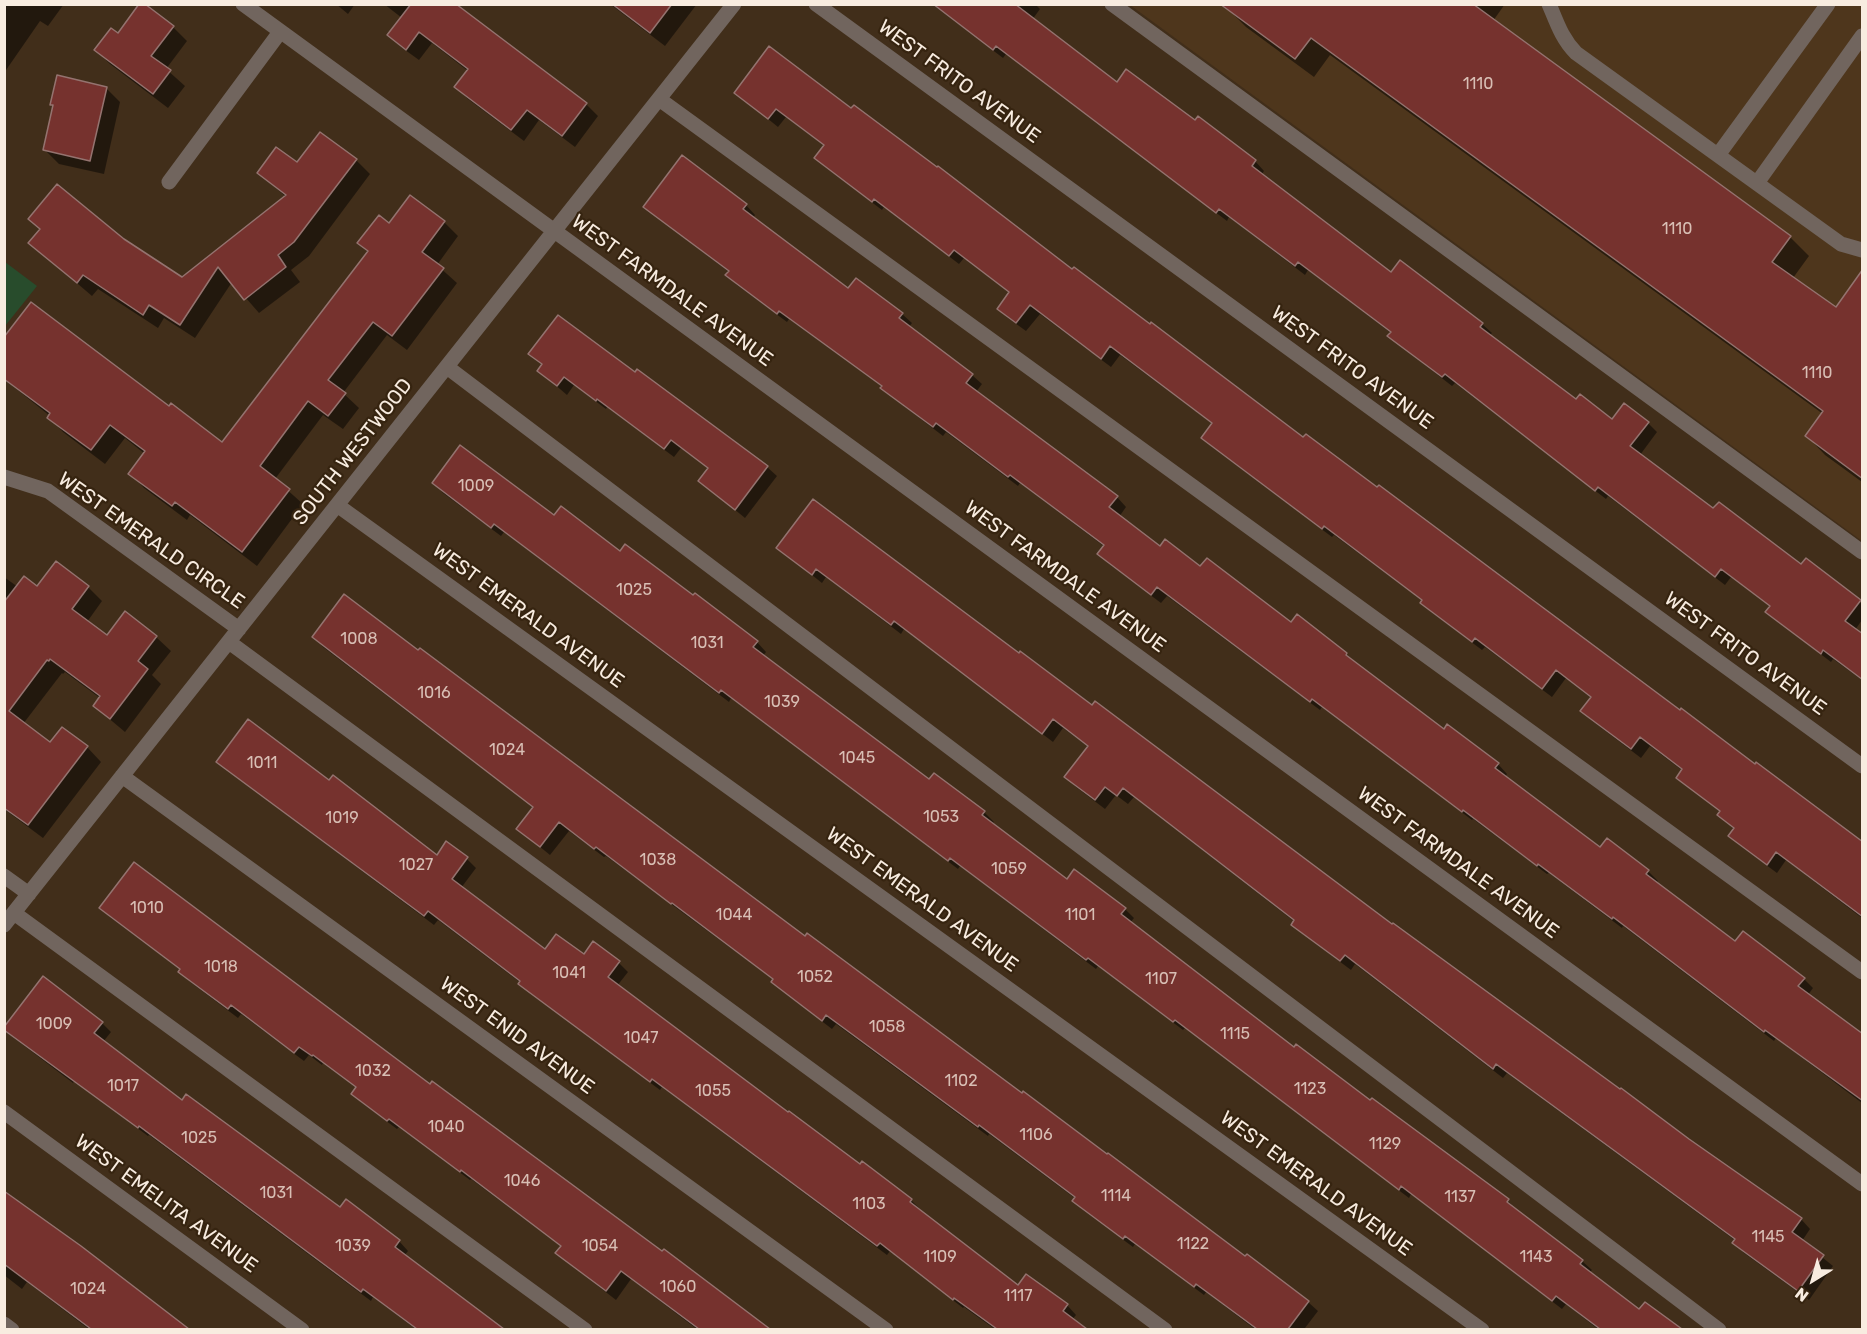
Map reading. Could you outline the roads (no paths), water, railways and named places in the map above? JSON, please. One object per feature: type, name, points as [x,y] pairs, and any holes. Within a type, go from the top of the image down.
[{"type":"street","name":"WEST FARMDALE AVENUE","points":[[243,4],[1863,1184]]},
{"type":"street","name":"SOUTH WESTWOOD","points":[[9,919],[734,4]]},
{"type":"street","name":"WEST FRITO AVENUE","points":[[816,4],[1863,766]]},
{"type":"street","points":[[1112,4],[1863,552]]},
{"type":"street","points":[[1550,4],[1560,32],[1576,53],[1841,244],[1863,250]]},
{"type":"street","points":[[1718,155],[1828,4]]},
{"type":"street","points":[[169,182],[280,32]]},
{"type":"street","points":[[1757,183],[1863,36]]},
{"type":"street","points":[[659,99],[1863,972]]},
{"type":"street","points":[[447,366],[1719,1329]]},
{"type":"street","name":"WEST EMERALD CIRCLE","points":[[4,477],[48,491],[239,629]]},
{"type":"street","name":"WEST EMERALD AVENUE","points":[[337,505],[1482,1329]]},
{"type":"street","points":[[229,642],[1165,1329]]},
{"type":"street","name":"WEST ENID AVENUE","points":[[123,776],[886,1329]]},
{"type":"street","points":[[4,876],[29,894]]},
{"type":"street","points":[[9,919],[585,1329]]},
{"type":"street","name":"WEST EMELITA AVENUE","points":[[4,1113],[302,1329]]},
{"type":"street","points":[[4,1324],[12,1329]]}]
